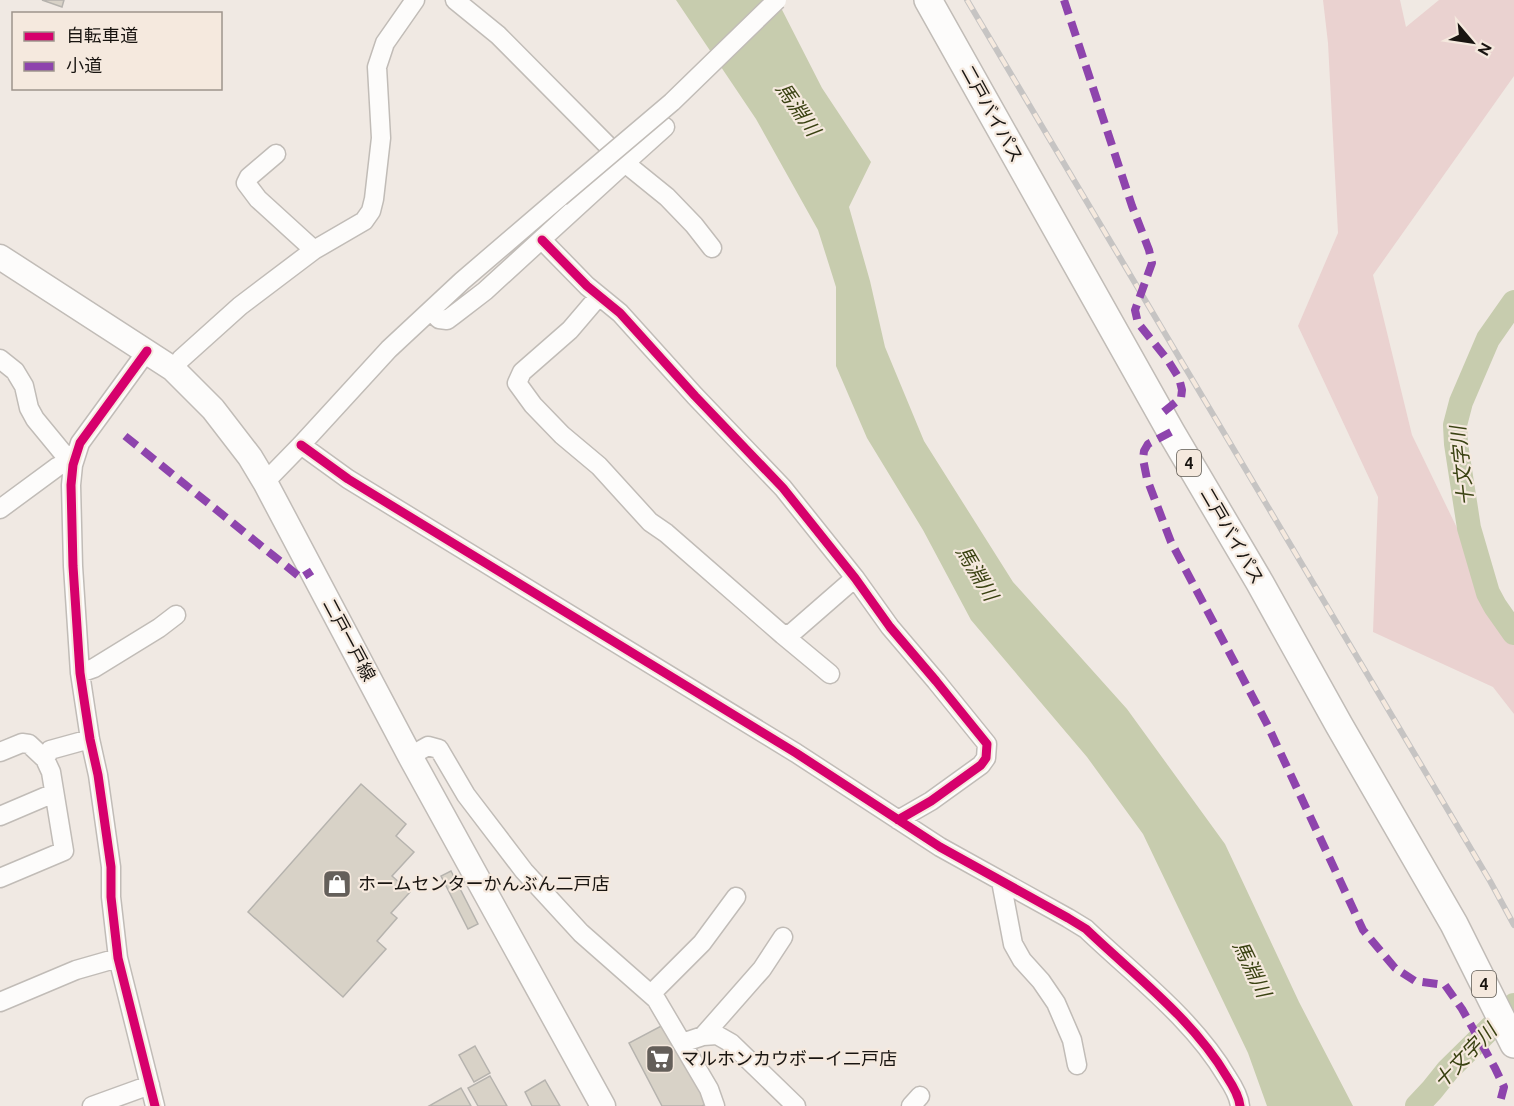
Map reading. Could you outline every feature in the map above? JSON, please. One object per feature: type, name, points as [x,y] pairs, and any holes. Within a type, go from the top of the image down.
[{"type":"highway","name":"二戸バイパス","points":[[928,0],[1166,423],[1454,924],[1514,1044]]},
{"type":"main road","name":"二戸一戸線","points":[[0,257],[173,369],[213,409],[250,457],[410,756],[603,1106]]},
{"type":"street","points":[[173,369],[240,306],[314,250],[364,221],[371,211],[381,138],[377,67],[385,44],[415,0]]},
{"type":"street","points":[[455,0],[498,35],[625,163],[667,197],[712,248]]},
{"type":"street","points":[[265,482],[389,349],[462,281],[672,102],[777,0]]},
{"type":"street","points":[[430,311],[440,319],[447,320],[485,291],[665,127]]},
{"type":"street","points":[[276,154],[249,177],[246,183],[258,199],[314,250]]},
{"type":"street","points":[[542,240],[587,286],[620,313],[783,488],[855,578],[890,627],[987,744],[986,758],[981,765],[931,801],[898,820]]},
{"type":"street","points":[[599,296],[570,330],[522,372],[517,383],[533,405],[562,435],[599,466],[650,522],[666,533],[830,674]]},
{"type":"street","points":[[147,351],[80,443],[73,465],[71,496],[80,673],[111,867],[111,897],[118,958],[155,1106]]},
{"type":"street","points":[[0,360],[15,371],[24,386],[29,408],[35,419],[63,453],[75,458]]},
{"type":"street","points":[[301,445],[348,479],[406,516],[796,753],[940,847],[1086,929],[1192,1029],[1217,1060],[1237,1093],[1240,1106]]},
{"type":"street","points":[[0,509],[57,467],[75,458]]},
{"type":"street","points":[[783,635],[793,632],[855,578]]},
{"type":"street","points":[[80,673],[94,668],[176,615]]},
{"type":"street","points":[[45,759],[50,750],[90,739]]},
{"type":"street","points":[[0,752],[22,744],[29,744],[45,759],[51,772],[64,851],[0,878]]},
{"type":"street","points":[[410,756],[428,746],[439,749],[466,795],[524,871],[581,933],[656,999],[709,1089],[715,1106]]},
{"type":"street","points":[[0,816],[54,793]]},
{"type":"street","points":[[1001,881],[1013,944],[1022,960],[1041,981],[1056,1003],[1072,1040],[1077,1065]]},
{"type":"street","points":[[651,994],[702,943],[736,897]]},
{"type":"street","points":[[703,1036],[762,969],[783,937]]},
{"type":"street","points":[[0,1002],[76,970],[118,958]]},
{"type":"street","points":[[682,1043],[703,1036],[717,1035],[731,1043],[796,1106]]},
{"type":"street","points":[[93,1106],[150,1085]]},
{"type":"shaded area","points":[[1323,0],[1400,0],[1406,27],[1439,0],[1514,0],[1514,76],[1373,275],[1412,435],[1488,592],[1514,618],[1514,714],[1493,687],[1373,632],[1378,497],[1298,326],[1338,233],[1328,43]]},
{"type":"water","name":"馬淵川","points":[[676,0],[777,0],[822,88],[871,162],[849,207],[870,281],[885,347],[924,441],[1013,582],[1127,709],[1225,844],[1299,1002],[1353,1106],[1267,1106],[1248,1053],[1143,834],[1087,757],[971,620],[923,530],[867,438],[836,366],[836,287],[818,230],[756,119]]},
{"type":"building","points":[[42,0],[64,0],[62,7]]},
{"type":"building","name":"ホームセンターかんぶん二戸店","points":[[361,784],[406,824],[396,836],[414,852],[392,876],[410,892],[391,913],[397,918],[377,941],[386,949],[343,997],[248,912]]},
{"type":"building","points":[[451,871],[478,924],[468,929],[441,876]]},
{"type":"building","name":"マルホンカウボーイ二戸店","points":[[665,1024],[708,1103],[702,1106],[662,1106],[629,1043]]},
{"type":"building","points":[[475,1046],[490,1073],[474,1082],[459,1055]]},
{"type":"building","points":[[490,1076],[507,1106],[478,1106],[468,1088]]},
{"type":"building","points":[[545,1080],[560,1106],[532,1106],[525,1092]]},
{"type":"building","points":[[461,1088],[471,1106],[429,1106]]},
{"type":"waterway","name":"十文字川","points":[[1514,302],[1488,339],[1461,402],[1455,425],[1469,528],[1488,593],[1514,633]]},
{"type":"waterway","name":"十文字川","points":[[1417,1106],[1448,1070],[1514,1005]]},
{"type":"railway","points":[[967,0],[1514,925]]},
{"type":"marked path","points":[[1064,0],[1152,263],[1135,310],[1138,323],[1167,359],[1179,378],[1182,390],[1181,398],[1161,414]]},
{"type":"marked path","points":[[1171,432],[1148,444],[1143,459],[1147,479],[1171,542],[1267,724],[1363,930],[1395,968],[1415,981],[1445,985],[1462,1009],[1504,1087],[1499,1106]]},
{"type":"marked path","points":[[125,436],[301,578],[312,571]]},
{"type":"cycle path","points":[[542,240],[587,286],[620,313],[783,488],[855,578],[890,627],[987,744],[986,758],[981,765],[931,801],[898,820]]},
{"type":"cycle path","points":[[147,351],[80,443],[73,465],[71,485],[73,566],[80,673],[111,867],[111,897],[118,958],[155,1106]]},
{"type":"cycle path","points":[[301,445],[348,479],[796,753],[940,847],[1086,929],[1162,999],[1197,1036],[1231,1084],[1240,1106]]},
{"type":"place","name":"ホームセンターかんぶん二戸店","points":[[337,884]]},
{"type":"place","name":"マルホンカウボーイ二戸店","points":[[660,1059]]}]
